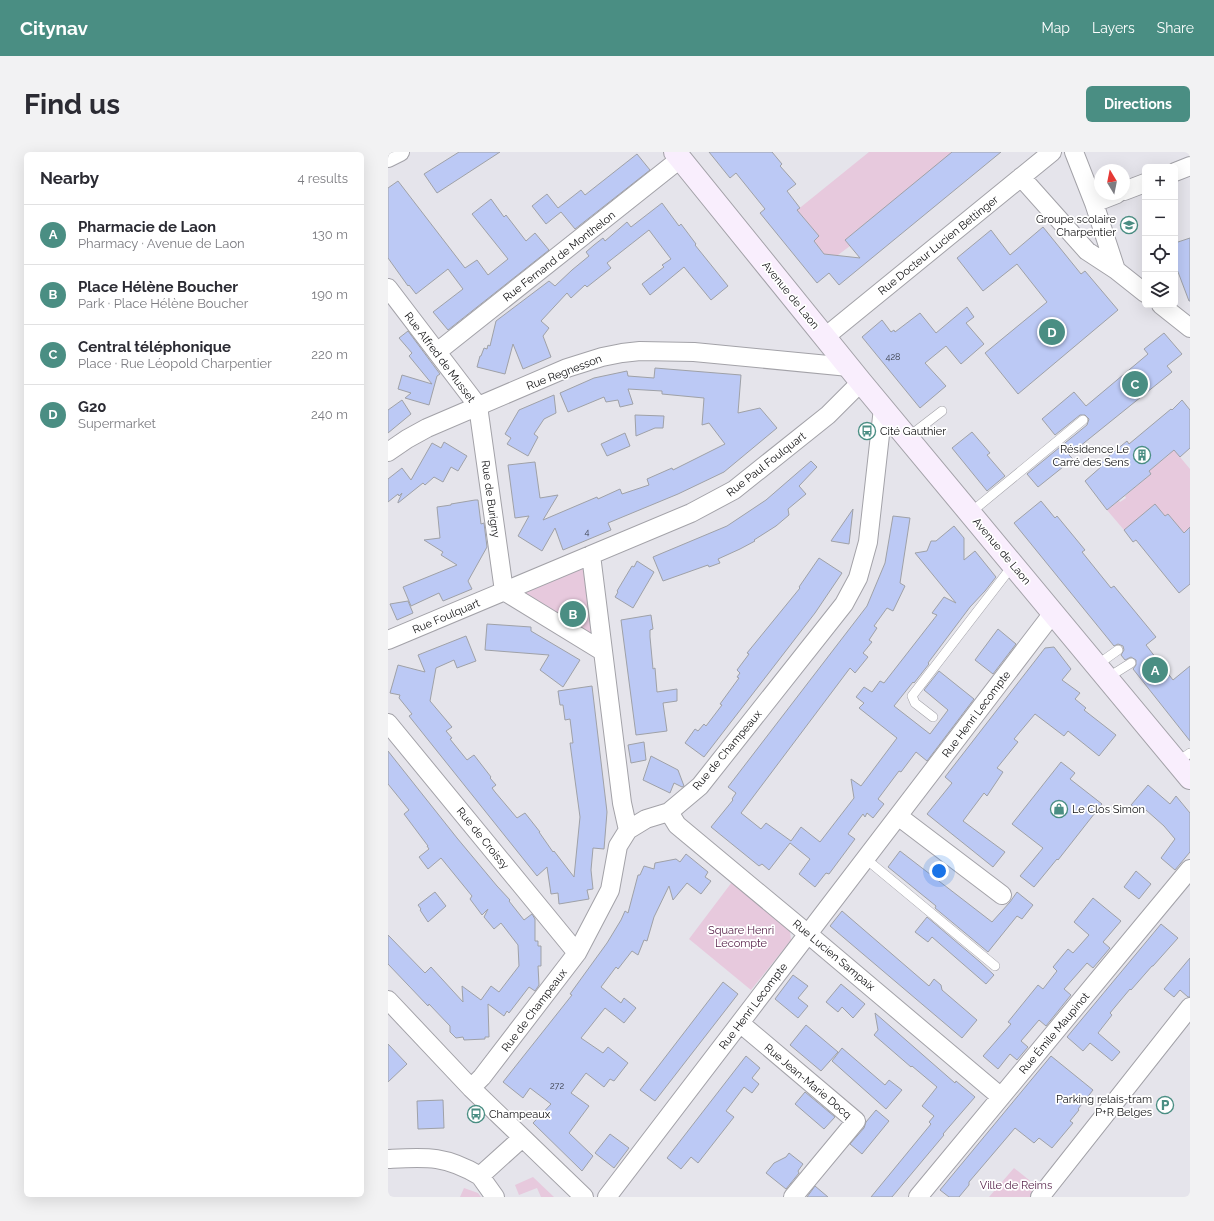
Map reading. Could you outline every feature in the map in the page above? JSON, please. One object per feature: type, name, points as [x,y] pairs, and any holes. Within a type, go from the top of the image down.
[{"type":"main road","name":"Avenue de Laon","points":[[677,156],[907,438],[1102,672],[1186,764]]},
{"type":"street","points":[[388,158],[400,152]]},
{"type":"street","name":"Rue Docteur Lucien Bettinger","points":[[825,337],[1052,152]]},
{"type":"street","points":[[1074,152],[1094,203],[1116,270]]},
{"type":"street","name":"Rue Fernand de Monthelon","points":[[437,352],[677,156]]},
{"type":"street","points":[[1178,171],[1190,166]]},
{"type":"street","points":[[1021,177],[1087,251],[1116,270],[1142,291]]},
{"type":"street","points":[[1130,189],[1142,184]]},
{"type":"street","points":[[1094,203],[1102,200]]},
{"type":"street","name":"Rue Alfred de Musset","points":[[388,288],[478,406]]},
{"type":"street","points":[[1165,308],[1190,328]]},
{"type":"street","name":"Rue Regnesson","points":[[388,452],[427,428],[567,368],[602,357],[640,351],[694,352],[855,374]]},
{"type":"street","name":"Rue Paul Foulquart","points":[[504,591],[691,513],[734,490],[828,415],[855,374]]},
{"type":"street","name":"Rue de Burigny","points":[[478,406],[504,591]]},
{"type":"street","name":"Rue de Champeaux","points":[[470,1088],[482,1078],[577,953],[610,890],[618,846],[628,830],[646,819],[669,812],[700,786],[844,604],[858,578],[868,542],[883,408]]},
{"type":"street","points":[[591,554],[622,803],[628,830]]},
{"type":"street","points":[[504,591],[602,651]]},
{"type":"street","name":"Rue Foulquart","points":[[388,640],[504,591]]},
{"type":"street","name":"Rue Henri Lecompte","points":[[607,1197],[1053,613]]},
{"type":"street","name":"Rue de Croissy","points":[[388,723],[577,953]]},
{"type":"street","name":"Rue Lucien Sampaix","points":[[669,812],[677,825],[1002,1097]]},
{"type":"street","points":[[898,816],[1002,895]]},
{"type":"street","name":"Rue Émile Maupinot","points":[[918,1197],[1190,869]]},
{"type":"street","points":[[388,1000],[470,1088],[584,1197]]},
{"type":"street","points":[[1040,1197],[1190,1007]]},
{"type":"street","name":"Rue Jean-Marie Docq","points":[[740,1023],[856,1121],[793,1197]]},
{"type":"street","points":[[480,1176],[522,1138]]},
{"type":"street","points":[[388,1159],[424,1157],[438,1159],[466,1167],[480,1176],[495,1197]]},
{"type":"lane","points":[[907,438],[942,411]]},
{"type":"lane","points":[[970,514],[1083,420]]},
{"type":"lane","points":[[933,717],[915,703],[912,696],[1013,565]]},
{"type":"lane","points":[[1102,672],[1118,650]]},
{"type":"lane","points":[[1102,672],[1131,663]]},
{"type":"lane","points":[[866,859],[995,966]]},
{"type":"green space","points":[[869,152],[954,152],[845,240],[850,246],[834,258],[827,258],[814,241],[819,236],[801,215],[791,215]]},
{"type":"green space","points":[[1175,445],[1175,451],[1190,469],[1190,532],[1189,533],[1187,530],[1180,535],[1171,524],[1174,521],[1168,514],[1165,516],[1155,505],[1124,530],[1107,510],[1119,501],[1120,502],[1126,498],[1125,496],[1151,474],[1149,471],[1169,455]]},
{"type":"green space","points":[[584,565],[594,636],[516,591]]},
{"type":"green space","name":"Square Henri Lecompte","points":[[732,882],[790,931],[791,940],[751,990],[689,939]]},
{"type":"green space","name":"Ville de Reims","points":[[1014,1168],[1044,1192],[1039,1197],[989,1197]]},
{"type":"green space","points":[[533,1177],[554,1197],[541,1197],[537,1188],[519,1195],[515,1185]]},
{"type":"green space","points":[[464,1188],[478,1193],[481,1197],[460,1197]]},
{"type":"building","points":[[459,152],[500,152],[437,193],[424,174]]},
{"type":"building","points":[[709,152],[772,152],[782,164],[780,166],[796,184],[787,191],[800,208],[797,210],[819,236],[814,241],[824,254],[860,258],[845,240],[952,152],[1001,152],[839,285],[829,273],[817,283],[760,213],[765,209],[736,173],[730,178]]},
{"type":"building","points":[[637,154],[650,170],[575,229],[561,212],[546,224],[532,206],[547,194],[558,208],[581,190],[585,195]]},
{"type":"building","points":[[398,181],[465,268],[477,260],[488,275],[508,259],[472,214],[491,199],[504,217],[506,215],[526,241],[535,233],[549,250],[448,330],[433,312],[463,289],[448,269],[416,294],[409,285],[408,286],[388,258],[388,188]]},
{"type":"building","points":[[662,203],[679,226],[681,224],[696,244],[695,245],[728,286],[711,300],[684,267],[650,295],[642,284],[664,267],[662,265],[671,259],[649,230],[607,263],[611,268],[587,287],[585,285],[571,298],[567,293],[541,321],[549,328],[543,336],[551,357],[523,369],[513,344],[505,374],[477,367],[484,348],[487,349],[488,345],[490,346],[496,321],[549,281],[555,286],[589,256],[586,252],[603,238],[605,241],[627,222],[631,227]]},
{"type":"building","points":[[1043,227],[1081,274],[1085,271],[1118,310],[1018,394],[985,353],[1047,302],[1017,264],[983,291],[957,258],[991,230],[1010,255]]},
{"type":"building","points":[[1190,238],[1190,301],[1178,272],[1178,242]]},
{"type":"building","points":[[967,307],[974,317],[966,323],[984,344],[961,364],[946,346],[925,363],[946,386],[920,408],[862,337],[882,320],[891,332],[894,330],[895,332],[920,313],[936,333]]},
{"type":"building","points":[[408,331],[440,374],[437,376],[429,405],[405,398],[411,393],[398,389],[402,375],[432,384],[409,356],[412,353],[399,338]]},
{"type":"building","points":[[1164,333],[1182,354],[1167,366],[1172,372],[1069,455],[1073,459],[1038,487],[1027,474],[1087,425],[1089,419],[1085,415],[1080,415],[1055,435],[1042,419],[1074,392],[1086,406],[1148,354],[1144,349]]},
{"type":"building","points":[[655,368],[741,375],[738,413],[760,408],[777,428],[724,472],[678,494],[608,523],[611,530],[563,550],[555,528],[542,551],[518,536],[529,516],[515,518],[508,465],[535,462],[540,498],[558,495],[543,520],[620,489],[622,494],[649,485],[647,479],[672,468],[673,470],[725,444],[709,423],[702,425],[704,398],[662,394],[662,391],[628,389],[633,404],[620,407],[618,400],[606,402],[604,397],[568,412],[560,393],[594,378],[627,371],[628,376],[654,378]]},
{"type":"building","points":[[554,395],[556,413],[544,419],[534,434],[538,437],[528,456],[507,444],[511,438],[505,434],[519,410]]},
{"type":"building","points":[[402,400],[411,414],[388,433],[388,410]]},
{"type":"building","name":"Résidence Le Carré des Sens","points":[[1182,400],[1190,410],[1190,448],[1180,457],[1174,450],[1149,471],[1151,474],[1107,510],[1085,481],[1102,466],[1099,464],[1127,441],[1129,444],[1171,409],[1172,410]]},
{"type":"building","points":[[635,415],[664,416],[663,428],[655,428],[636,436]]},
{"type":"building","points":[[972,432],[990,453],[987,455],[1005,476],[987,491],[952,448]]},
{"type":"building","points":[[625,433],[630,446],[607,456],[601,444]]},
{"type":"building","points":[[444,442],[467,456],[458,471],[451,467],[443,482],[434,477],[425,485],[423,483],[398,503],[402,493],[399,496],[398,494],[388,502],[388,479],[402,468],[411,480],[432,443],[441,448]]},
{"type":"building","points":[[811,461],[817,467],[799,486],[806,494],[788,509],[789,515],[776,526],[754,540],[755,541],[718,559],[720,563],[709,567],[708,565],[663,581],[653,557],[727,526],[766,500]]},
{"type":"building","points":[[478,500],[481,524],[484,523],[487,547],[468,581],[472,589],[443,601],[439,593],[411,606],[403,587],[457,565],[441,555],[443,552],[424,540],[440,538],[437,507]]},
{"type":"building","points":[[1041,501],[1055,518],[1057,516],[1085,550],[1082,552],[1111,588],[1114,586],[1156,637],[1146,645],[1173,680],[1190,666],[1190,741],[1133,669],[1136,665],[1136,660],[1131,657],[1125,660],[1121,655],[1124,650],[1123,646],[1118,644],[1114,646],[1014,523]]},
{"type":"building","points":[[1155,504],[1165,516],[1168,514],[1184,533],[1190,527],[1190,584],[1179,593],[1136,540],[1133,542],[1124,530]]},
{"type":"building","points":[[853,509],[849,544],[831,541]]},
{"type":"building","points":[[893,516],[910,518],[900,583],[905,586],[893,611],[887,608],[874,626],[877,628],[869,640],[872,642],[863,653],[868,657],[855,673],[850,668],[741,813],[761,829],[766,823],[791,841],[801,827],[820,842],[854,798],[851,779],[861,786],[897,738],[859,708],[864,703],[856,697],[864,687],[872,692],[880,681],[884,683],[937,615],[932,613],[944,597],[956,603],[915,553],[927,551],[931,541],[936,541],[954,526],[964,538],[964,560],[975,551],[996,577],[970,607],[928,663],[929,664],[894,706],[930,734],[948,710],[924,690],[939,671],[974,699],[927,761],[916,752],[901,772],[899,771],[878,799],[884,804],[873,818],[867,813],[865,817],[863,814],[848,834],[855,839],[829,874],[826,873],[815,887],[799,874],[810,859],[790,843],[769,870],[762,864],[759,866],[711,827],[733,800],[732,799],[736,793],[728,787],[867,606],[885,563]]},
{"type":"building","points":[[819,558],[842,573],[815,613],[704,757],[685,743],[695,729],[698,731],[704,724],[706,726],[722,705],[720,704],[739,678],[737,677],[740,673],[737,670],[749,654],[747,653],[800,588],[799,587]]},
{"type":"building","points":[[637,561],[654,572],[633,608],[615,597],[632,566],[634,567]]},
{"type":"building","points":[[408,601],[413,613],[397,620],[390,604]]},
{"type":"building","points":[[651,615],[653,629],[650,630],[650,637],[657,692],[677,689],[677,701],[663,703],[667,731],[636,735],[621,620]]},
{"type":"building","points":[[487,624],[531,627],[531,631],[580,660],[563,687],[540,670],[549,655],[485,650]]},
{"type":"building","points":[[998,629],[1016,644],[993,674],[975,660]]},
{"type":"building","points":[[466,636],[476,661],[457,668],[454,660],[436,668],[430,701],[452,727],[446,731],[452,738],[450,739],[467,760],[474,755],[496,785],[492,788],[495,792],[517,818],[525,813],[553,852],[554,851],[574,877],[580,817],[570,743],[573,743],[570,719],[565,720],[563,705],[560,705],[558,691],[592,686],[607,812],[604,849],[593,848],[591,870],[593,889],[587,890],[589,899],[559,904],[558,893],[551,894],[547,867],[537,876],[409,716],[412,714],[399,698],[400,695],[390,693],[398,665],[425,672],[418,655]]},
{"type":"building","points":[[1054,647],[1071,669],[1062,680],[1080,693],[1075,699],[1086,708],[1084,710],[1116,735],[1099,756],[1068,731],[1064,736],[1035,714],[1014,739],[1018,742],[997,768],[1003,772],[987,796],[984,793],[963,821],[1005,852],[993,867],[927,814],[952,783],[945,777],[1045,648]]},
{"type":"building","points":[[644,742],[646,760],[631,763],[628,745]]},
{"type":"building","points":[[388,751],[457,838],[510,900],[509,901],[524,920],[532,914],[535,919],[535,941],[538,941],[538,946],[541,946],[541,966],[538,966],[539,985],[535,991],[529,987],[509,1013],[507,1011],[504,1016],[488,1004],[489,1037],[485,1037],[485,1039],[464,1040],[463,1037],[456,1038],[450,1032],[450,1026],[429,1004],[428,1006],[388,964],[388,935],[425,973],[431,967],[463,1002],[462,986],[481,1000],[491,986],[499,992],[519,966],[518,945],[501,923],[494,929],[484,917],[488,909],[482,915],[470,899],[472,896],[441,858],[428,869],[419,857],[429,849],[404,814],[409,810],[388,784]]},
{"type":"building","points":[[651,756],[678,770],[684,786],[682,787],[674,783],[670,793],[643,780]]},
{"type":"building","points":[[1061,762],[1075,773],[1070,779],[1102,804],[1058,860],[1057,859],[1034,887],[1020,876],[1043,848],[1012,824]]},
{"type":"building","points":[[1148,785],[1170,804],[1176,796],[1190,813],[1190,852],[1175,870],[1161,858],[1175,839],[1164,826],[1146,810],[1143,814],[1131,805]]},
{"type":"building","points":[[900,851],[992,922],[1017,892],[1033,905],[1022,919],[1017,916],[988,952],[935,908],[936,906],[888,867]]},
{"type":"building","points":[[686,854],[708,872],[705,877],[711,881],[701,894],[687,883],[673,900],[669,886],[654,917],[647,941],[644,940],[638,955],[632,951],[618,969],[616,967],[601,987],[621,1003],[624,998],[636,1008],[624,1023],[605,1008],[581,1038],[603,1053],[608,1047],[628,1063],[614,1081],[610,1079],[604,1087],[586,1073],[571,1093],[589,1106],[569,1133],[593,1156],[582,1171],[533,1123],[551,1104],[530,1088],[523,1098],[503,1082],[572,995],[570,994],[607,943],[625,911],[628,913],[638,875],[640,875],[644,866],[654,869],[655,863],[676,859],[680,862]]},
{"type":"building","points":[[1136,871],[1151,884],[1139,899],[1124,887]]},
{"type":"building","points":[[435,892],[446,906],[428,922],[418,905]]},
{"type":"building","points":[[1093,898],[1121,921],[1103,942],[1110,948],[1093,968],[1087,963],[1064,989],[1071,995],[1046,1026],[1039,1020],[1021,1041],[1028,1047],[1017,1060],[1010,1054],[998,1069],[983,1056],[1011,1024],[1008,1022],[1038,985],[1043,989],[1057,971],[1053,967],[1068,949],[1073,953],[1089,935],[1074,922]]},
{"type":"building","points":[[842,911],[929,986],[934,979],[941,985],[942,990],[977,1020],[962,1038],[830,926]]},
{"type":"building","points":[[927,917],[994,975],[986,984],[932,937],[928,942],[915,932]]},
{"type":"building","points":[[1161,924],[1178,938],[1131,990],[1130,989],[1110,1013],[1112,1015],[1098,1033],[1120,1052],[1112,1061],[1090,1043],[1083,1051],[1067,1037]]},
{"type":"building","points":[[1190,958],[1190,997],[1180,990],[1174,997],[1164,989]]},
{"type":"building","points":[[793,975],[808,986],[798,998],[808,1006],[798,1018],[775,999]]},
{"type":"building","points":[[723,982],[738,994],[655,1101],[640,1090]]},
{"type":"building","points":[[841,984],[865,1004],[853,1018],[842,1007],[838,1012],[826,1002]]},
{"type":"building","points":[[875,1013],[955,1083],[956,1081],[975,1097],[892,1197],[871,1197],[931,1124],[929,1122],[934,1116],[922,1106],[937,1087],[874,1035],[878,1030]]},
{"type":"building","points":[[806,1025],[838,1052],[821,1071],[790,1045]]},
{"type":"building","points":[[388,1044],[407,1064],[388,1082]]},
{"type":"building","points":[[842,1048],[885,1085],[889,1080],[902,1090],[886,1109],[832,1061]]},
{"type":"building","points":[[746,1056],[760,1068],[752,1078],[759,1084],[752,1093],[744,1087],[726,1111],[734,1117],[698,1163],[691,1157],[681,1169],[667,1158]]},
{"type":"building","points":[[1051,1056],[1093,1090],[1070,1121],[1073,1123],[1052,1148],[1039,1138],[1034,1143],[1015,1128],[969,1182],[969,1185],[959,1197],[949,1197],[940,1190]]},
{"type":"building","points":[[805,1092],[835,1117],[824,1129],[795,1104]]},
{"type":"building","points":[[443,1100],[444,1128],[418,1129],[417,1101]]},
{"type":"building","points":[[876,1110],[889,1121],[862,1154],[850,1144],[864,1128],[866,1122]]},
{"type":"building","points":[[610,1134],[629,1148],[614,1168],[595,1153]]},
{"type":"building","points":[[789,1153],[803,1164],[798,1171],[799,1173],[786,1189],[766,1173],[774,1163],[786,1157]]},
{"type":"building","points":[[815,1186],[828,1197],[807,1197]]},
{"type":"place","name":"Groupe scolaire Charpentier","points":[[1129,225]]},
{"type":"place","name":"G20","points":[[1052,332]]},
{"type":"place","name":"Central téléphonique","points":[[1135,384]]},
{"type":"place","name":"Cité Gauthier","points":[[867,431]]},
{"type":"place","name":"Résidence Le Carré des Sens","points":[[1142,455]]},
{"type":"place","name":"Place Hélène Boucher","points":[[573,614]]},
{"type":"place","name":"Pharmacie de Laon","points":[[1155,670]]},
{"type":"place","name":"Le Clos Simon","points":[[1059,809]]},
{"type":"place","name":"Parking relais-tram P+R Belges","points":[[1165,1105]]},
{"type":"place","name":"Champeaux","points":[[476,1114]]}]
